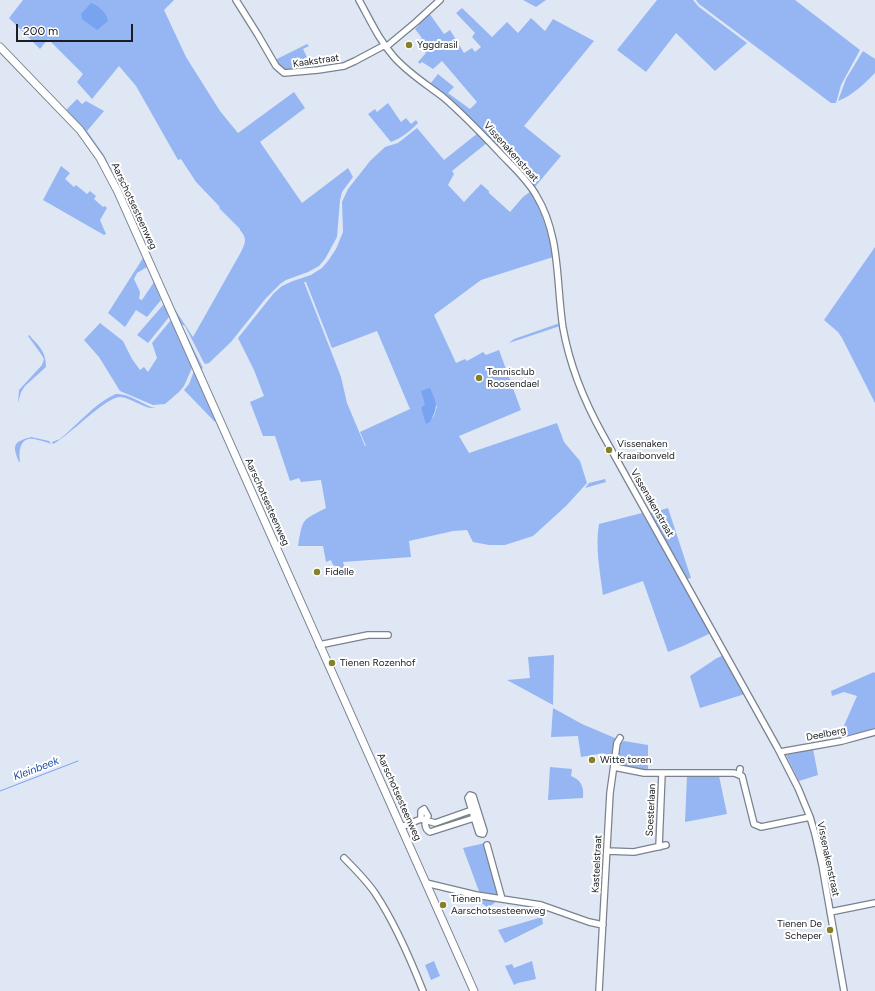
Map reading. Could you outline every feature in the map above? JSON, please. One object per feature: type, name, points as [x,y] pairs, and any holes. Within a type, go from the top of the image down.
[{"type":"main road","name":"Aarschotsesteenweg","points":[[0,47],[80,130],[106,169],[118,192],[474,991]]},
{"type":"street","name":"Kaakstraat","points":[[236,0],[276,66],[284,73],[344,66],[355,62],[385,46]]},
{"type":"street","name":"Vissenakenstraat","points":[[360,0],[374,29],[385,46],[408,70],[444,98],[471,122],[523,177],[537,196],[550,225],[566,341],[573,371],[586,402],[780,752],[798,788],[810,817],[819,849],[844,991]]},
{"type":"street","points":[[385,46],[416,22],[440,0]]},
{"type":"street","points":[[319,645],[368,636],[388,635]]},
{"type":"street","name":"Deelberg","points":[[780,752],[842,741],[875,732]]},
{"type":"street","name":"Kasteelstraat","points":[[599,991],[610,793],[617,743],[620,738]]},
{"type":"street","points":[[614,767],[644,773],[740,772],[744,781],[754,824],[757,826],[761,827],[810,817]]},
{"type":"street","name":"Soesterlaan","points":[[658,846],[662,773]]},
{"type":"street","points":[[470,795],[473,796],[481,820],[484,831],[483,834],[479,833],[472,810],[468,798],[470,795]]},
{"type":"street","points":[[401,827],[423,819],[435,823],[472,810]]},
{"type":"street","points":[[423,819],[428,831],[430,832],[474,818]]},
{"type":"street","points":[[487,845],[502,899]]},
{"type":"street","name":"Soesterlaan","points":[[607,851],[634,852],[666,845]]},
{"type":"street","points":[[344,858],[375,894],[395,929],[423,991]]},
{"type":"street","points":[[426,883],[476,895],[541,905],[602,925]]},
{"type":"street","points":[[830,912],[875,903]]},
{"type":"shaded area","points":[[23,0],[174,0],[164,10],[186,57],[220,111],[238,133],[294,92],[305,108],[260,142],[302,203],[348,168],[353,177],[342,192],[337,237],[325,259],[319,266],[280,284],[266,298],[231,342],[209,363],[205,364],[185,326],[181,324],[203,368],[200,371],[163,287],[176,311],[193,337],[241,252],[245,243],[244,235],[196,182],[181,159],[178,160],[136,86],[119,66],[92,99],[77,82],[83,74],[48,39],[40,49],[9,18]]},
{"type":"shaded area","points":[[523,0],[546,0],[536,7]]},
{"type":"shaded area","points":[[657,0],[693,0],[699,7],[747,43],[715,71],[676,33],[646,72],[617,50]]},
{"type":"shaded area","points":[[696,0],[795,0],[860,50],[841,85],[836,103],[831,103],[699,4]]},
{"type":"shaded area","points":[[91,3],[102,10],[108,21],[97,30],[82,19],[81,14]]},
{"type":"shaded area","points":[[462,8],[492,37],[507,22],[518,33],[531,18],[545,31],[553,19],[594,41],[524,126],[561,156],[534,188],[472,120],[430,84],[438,74],[454,87],[448,93],[470,109],[477,102],[442,61],[433,69],[422,62],[420,64],[418,62],[426,53],[417,44],[422,38],[415,29],[419,25],[418,22],[429,13],[444,34],[450,30],[464,53],[472,48],[475,52],[481,47],[472,37],[475,33],[456,13]]},
{"type":"shaded area","points":[[307,44],[309,46],[303,49],[307,57],[300,61],[302,65],[304,64],[306,71],[285,72],[275,60]]},
{"type":"shaded area","points":[[863,51],[875,59],[875,73],[853,93],[838,101],[846,79]]},
{"type":"shaded area","points":[[77,99],[82,104],[86,101],[104,111],[87,131],[104,155],[121,189],[119,190],[65,111]]},
{"type":"shaded area","points":[[388,103],[401,122],[406,118],[411,124],[416,120],[418,123],[406,134],[391,142],[368,114],[375,109],[377,112]]},
{"type":"shaded area","points":[[417,128],[444,160],[478,133],[488,142],[452,171],[454,174],[448,185],[464,202],[481,184],[510,212],[523,197],[531,191],[545,223],[553,257],[481,280],[434,315],[456,363],[465,359],[467,361],[483,352],[486,355],[499,350],[521,410],[459,436],[469,453],[557,423],[564,442],[580,461],[587,483],[566,506],[533,536],[505,545],[489,545],[473,542],[467,530],[453,531],[409,541],[411,557],[343,562],[345,569],[333,565],[331,560],[326,562],[323,546],[298,546],[304,521],[326,508],[321,480],[301,482],[299,478],[290,481],[275,436],[263,436],[250,402],[264,396],[254,370],[238,338],[274,293],[282,286],[311,275],[322,268],[328,261],[336,249],[343,232],[342,202],[348,189],[370,161],[385,147],[398,143]],"holes":[[[304,282],[306,282],[332,348],[377,331],[410,409],[360,432],[366,446],[347,403],[341,377]],[[425,405],[437,406],[434,416],[430,420],[421,409]]]},
{"type":"shaded area","points":[[61,166],[70,173],[65,179],[74,187],[76,185],[87,194],[90,191],[96,196],[94,199],[103,207],[105,206],[107,208],[100,220],[106,234],[104,235],[43,200]]},
{"type":"shaded area","points":[[875,247],[875,403],[842,338],[838,332],[824,320]]},
{"type":"shaded area","points":[[143,258],[147,267],[137,273],[134,279],[140,292],[139,299],[142,300],[154,282],[161,300],[147,317],[136,310],[125,327],[108,313]]},
{"type":"shaded area","points":[[164,304],[169,317],[148,343],[137,335]]},
{"type":"shaded area","points":[[171,320],[192,368],[184,386],[165,404],[153,405],[120,391],[99,357],[84,340],[100,323],[123,341],[132,359],[140,370],[144,367],[148,372],[157,358],[152,343]]},
{"type":"shaded area","points":[[560,323],[560,326],[509,343],[514,339]]},
{"type":"shaded area","points":[[29,335],[43,353],[46,361],[46,367],[25,386],[21,392],[18,403],[19,390],[42,365],[44,359],[28,336]]},
{"type":"shaded area","points":[[194,371],[216,420],[215,422],[184,390],[189,384]]},
{"type":"shaded area","points":[[430,388],[436,407],[434,415],[429,423],[426,424],[421,408],[425,404],[421,391]]},
{"type":"shaded area","points":[[116,394],[126,395],[155,408],[146,407],[125,398],[114,398],[97,409],[60,440],[53,444],[52,442],[60,439],[94,408]]},
{"type":"shaded area","points":[[31,437],[49,441],[51,444],[28,439],[22,444],[19,462],[15,452],[16,445],[17,443]]},
{"type":"shaded area","points":[[605,479],[606,482],[585,488],[589,483]]},
{"type":"shaded area","points":[[668,508],[691,578],[687,579],[650,513]]},
{"type":"shaded area","points":[[642,513],[711,633],[668,652],[643,581],[603,595],[598,551],[599,524]]},
{"type":"shaded area","points":[[554,655],[553,705],[507,680],[530,678],[528,657]]},
{"type":"shaded area","points":[[724,655],[745,694],[700,708],[690,676]]},
{"type":"shaded area","points":[[874,672],[875,730],[840,739],[839,737],[857,696],[844,692],[832,696],[831,691]]},
{"type":"shaded area","points":[[553,708],[582,724],[615,738],[613,760],[607,761],[604,753],[581,757],[578,736],[551,737]]},
{"type":"shaded area","points":[[624,741],[648,745],[648,771],[621,765],[618,760],[621,743]]},
{"type":"shaded area","points":[[813,749],[818,775],[799,781],[786,755]]},
{"type":"shaded area","points":[[550,767],[572,769],[571,776],[578,780],[582,785],[583,798],[548,800]]},
{"type":"shaded area","points":[[687,776],[719,776],[727,814],[685,822]]},
{"type":"shaded area","points":[[485,843],[500,897],[480,894],[463,848]]},
{"type":"shaded area","points":[[473,896],[498,900],[488,908]]},
{"type":"shaded area","points":[[542,917],[543,924],[505,943],[498,930]]},
{"type":"shaded area","points":[[434,961],[440,976],[431,980],[425,965]]},
{"type":"shaded area","points":[[532,961],[536,979],[514,985],[505,966],[512,964],[514,968]]},
{"type":"waterway","name":"Kleinbeek","points":[[0,791],[78,761]]},
{"type":"place","name":"Yggdrasil","points":[[409,45]]},
{"type":"place","name":"Tennisclub Roosendael","points":[[479,378]]},
{"type":"place","name":"Vissenaken Kraaibonveld","points":[[609,450]]},
{"type":"place","name":"Fidelle","points":[[317,572]]},
{"type":"place","name":"Tienen Rozenhof","points":[[332,663]]},
{"type":"place","name":"Witte toren","points":[[592,760]]},
{"type":"place","name":"Tienen Aarschotsesteenweg","points":[[443,905]]},
{"type":"place","name":"Tienen De Scheper","points":[[830,930]]}]
